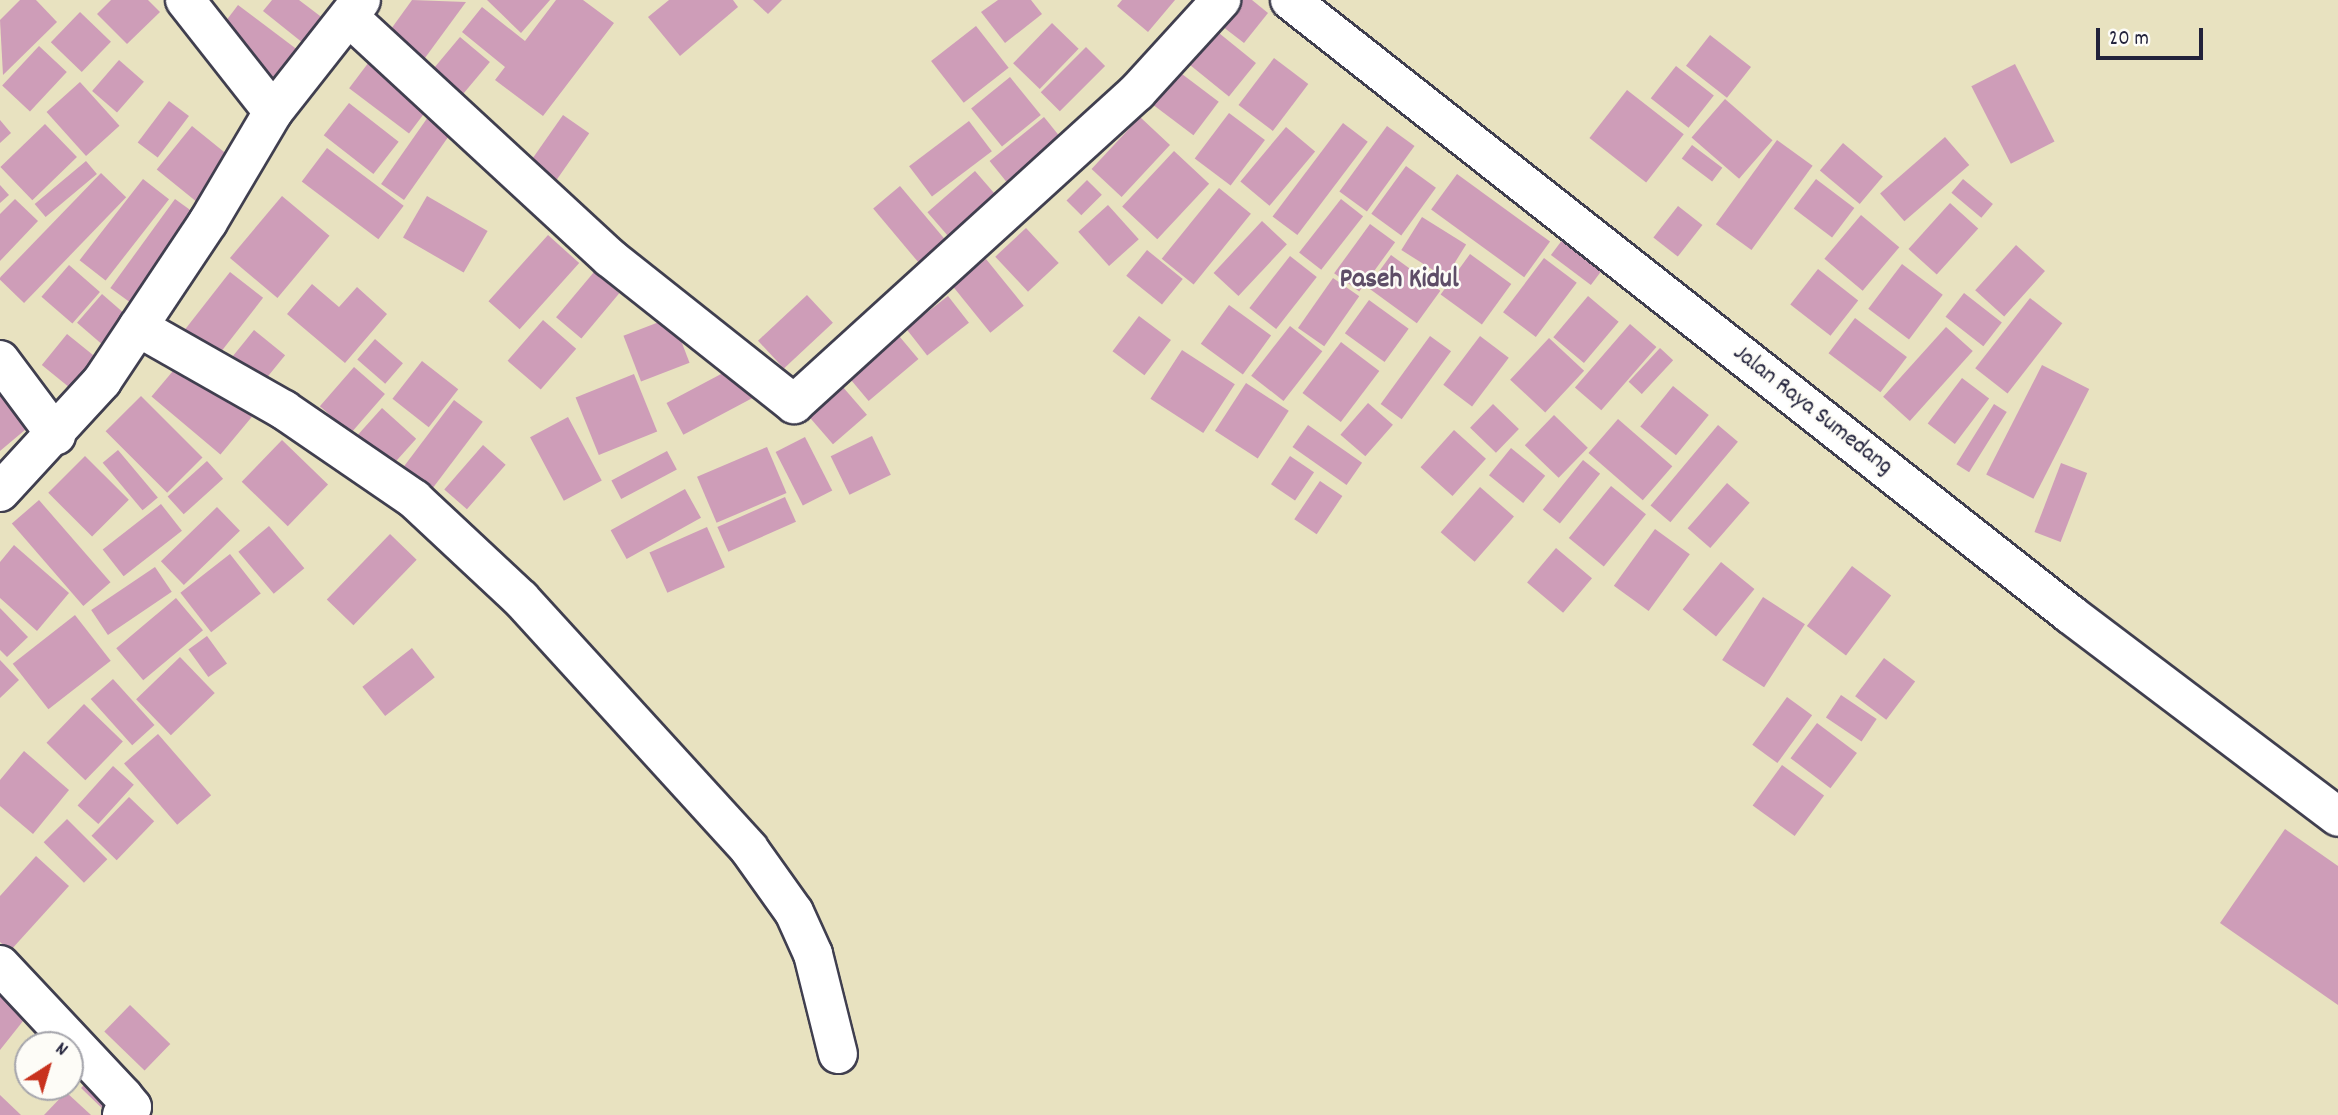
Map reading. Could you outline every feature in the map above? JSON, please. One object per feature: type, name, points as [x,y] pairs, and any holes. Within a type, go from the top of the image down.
[{"type":"main road","points":[[185,0],[273,113]]},
{"type":"main road","points":[[0,492],[56,435],[102,381],[273,113],[356,9],[610,258],[794,404],[1138,92],[1221,0]]},
{"type":"main road","name":"Jalan Raya Sumedang","points":[[1290,0],[2070,614],[2338,817]]},
{"type":"main road","points":[[138,327],[284,410],[414,499],[521,599],[749,849],[794,912],[813,954],[838,1054]]},
{"type":"main road","points":[[0,360],[56,435]]},
{"type":"main road","points":[[0,965],[131,1112]]},
{"type":"building","points":[[20,0],[36,0],[57,22],[3,75],[0,20]]},
{"type":"building","points":[[111,0],[148,0],[160,12],[127,44],[97,14]]},
{"type":"building","points":[[272,0],[299,0],[328,22],[308,47],[263,11]]},
{"type":"building","points":[[412,0],[466,2],[422,62],[386,36]]},
{"type":"building","points":[[487,0],[550,0],[521,33]]},
{"type":"building","points":[[556,0],[583,0],[614,23],[543,116],[495,80],[505,67],[462,32],[482,7],[525,41]]},
{"type":"building","points":[[669,0],[733,0],[738,7],[680,56],[648,17]]},
{"type":"building","points":[[753,0],[782,0],[768,14]]},
{"type":"building","points":[[998,0],[1031,0],[1042,14],[1005,43],[981,12]]},
{"type":"building","points":[[1122,0],[1175,0],[1148,32],[1117,6]]},
{"type":"building","points":[[1237,0],[1252,0],[1268,13],[1244,43],[1218,23]]},
{"type":"building","points":[[238,5],[301,53],[267,98],[204,51]]},
{"type":"building","points":[[80,12],[111,42],[82,72],[51,42]]},
{"type":"building","points":[[1052,23],[1079,49],[1040,89],[1013,63]]},
{"type":"building","points":[[976,26],[1009,68],[964,103],[931,61]]},
{"type":"building","points":[[1214,29],[1256,63],[1229,96],[1187,62]]},
{"type":"building","points":[[1710,35],[1751,67],[1727,98],[1686,66]]},
{"type":"building","points":[[460,37],[490,62],[453,106],[423,81]]},
{"type":"building","points":[[39,46],[67,72],[30,111],[2,85]]},
{"type":"building","points":[[1086,47],[1105,66],[1060,111],[1041,92]]},
{"type":"building","points":[[375,54],[435,99],[409,133],[349,88]]},
{"type":"building","points":[[1274,58],[1308,84],[1273,131],[1238,105]]},
{"type":"building","points":[[119,60],[144,82],[117,113],[92,91]]},
{"type":"building","points":[[2015,64],[2054,142],[2011,164],[1971,86]]},
{"type":"building","points":[[1676,66],[1714,96],[1689,128],[1651,98]]},
{"type":"building","points":[[1174,68],[1219,102],[1193,135],[1149,102]]},
{"type":"building","points":[[1010,77],[1041,115],[1002,147],[971,108]]},
{"type":"building","points":[[80,82],[119,126],[86,156],[47,112]]},
{"type":"building","points":[[1627,90],[1684,134],[1646,182],[1589,138]]},
{"type":"building","points":[[1725,99],[1773,140],[1739,179],[1692,137]]},
{"type":"building","points":[[169,101],[189,116],[158,158],[138,143]]},
{"type":"building","points":[[349,103],[399,142],[373,174],[324,135]]},
{"type":"building","points":[[435,107],[458,123],[404,200],[381,184]]},
{"type":"building","points":[[1229,113],[1265,140],[1231,186],[1195,159]]},
{"type":"building","points":[[563,115],[589,133],[552,187],[526,168]]},
{"type":"building","points":[[1044,117],[1061,138],[1007,182],[990,161]]},
{"type":"building","points":[[1140,117],[1170,145],[1122,197],[1092,169]]},
{"type":"building","points":[[0,120],[11,133],[0,143]]},
{"type":"building","points":[[969,121],[992,151],[932,196],[909,166]]},
{"type":"building","points":[[1343,123],[1368,142],[1297,235],[1273,216]]},
{"type":"building","points":[[45,124],[77,157],[32,200],[0,167]]},
{"type":"building","points":[[192,126],[236,161],[200,205],[157,170]]},
{"type":"building","points":[[1387,126],[1415,146],[1367,212],[1339,192]]},
{"type":"building","points":[[1286,127],[1315,151],[1269,206],[1240,181]]},
{"type":"building","points":[[1945,137],[1969,165],[1904,221],[1880,193]]},
{"type":"building","points":[[1777,140],[1813,166],[1751,250],[1716,224]]},
{"type":"building","points":[[1843,143],[1883,176],[1860,204],[1820,171]]},
{"type":"building","points":[[1692,145],[1722,168],[1712,181],[1682,159]]},
{"type":"building","points":[[327,148],[404,206],[378,239],[302,182]]},
{"type":"building","points":[[1174,151],[1209,184],[1157,239],[1122,207]]},
{"type":"building","points":[[86,161],[97,174],[46,217],[35,204]]},
{"type":"building","points":[[1406,166],[1436,188],[1401,235],[1371,214]]},
{"type":"building","points":[[975,171],[996,195],[948,236],[927,212]]},
{"type":"building","points":[[101,173],[126,197],[24,303],[0,278]]},
{"type":"building","points":[[1457,174],[1550,242],[1524,277],[1431,210]]},
{"type":"building","points":[[143,179],[169,199],[106,280],[80,260]]},
{"type":"building","points":[[1816,179],[1854,208],[1832,237],[1794,209]]},
{"type":"building","points":[[1963,179],[1993,204],[1981,218],[1951,193]]},
{"type":"building","points":[[1087,180],[1102,195],[1081,215],[1066,201]]},
{"type":"building","points":[[0,185],[9,195],[0,203]]},
{"type":"building","points":[[900,186],[945,240],[918,262],[873,208]]},
{"type":"building","points":[[1219,188],[1251,214],[1194,285],[1162,259]]},
{"type":"building","points":[[282,196],[329,236],[277,298],[230,258]]},
{"type":"building","points":[[427,196],[488,231],[464,273],[403,238]]},
{"type":"building","points":[[15,199],[38,221],[0,261],[0,214]]},
{"type":"building","points":[[175,199],[198,216],[134,305],[110,288]]},
{"type":"building","points":[[1341,199],[1363,216],[1321,270],[1299,253]]},
{"type":"building","points":[[1950,203],[1978,228],[1937,275],[1909,249]]},
{"type":"building","points":[[1108,205],[1139,239],[1109,266],[1078,232]]},
{"type":"building","points":[[1678,206],[1702,225],[1678,257],[1653,238]]},
{"type":"building","points":[[1861,215],[1899,247],[1863,291],[1824,259]]},
{"type":"building","points":[[1422,217],[1466,245],[1445,278],[1401,250]]},
{"type":"building","points":[[1262,221],[1287,244],[1238,296],[1214,273]]},
{"type":"building","points":[[1370,224],[1395,242],[1359,292],[1334,273]]},
{"type":"building","points":[[1026,228],[1059,263],[1028,292],[995,257]]},
{"type":"building","points":[[1569,231],[1609,261],[1591,285],[1551,255]]},
{"type":"building","points":[[548,235],[579,263],[520,329],[488,301]]},
{"type":"building","points":[[2016,245],[2045,271],[2004,316],[1975,290]]},
{"type":"building","points":[[1147,250],[1183,279],[1162,305],[1126,276]]},
{"type":"building","points":[[1470,254],[1511,284],[1482,324],[1441,294]]},
{"type":"building","points":[[1391,255],[1440,291],[1417,323],[1367,287]]},
{"type":"building","points":[[1290,256],[1317,277],[1276,329],[1249,308]]},
{"type":"building","points":[[1544,258],[1577,283],[1536,337],[1503,312]]},
{"type":"building","points":[[986,259],[1024,306],[990,333],[953,286]]},
{"type":"building","points":[[1902,264],[1943,295],[1909,339],[1868,309]]},
{"type":"building","points":[[69,265],[100,292],[72,324],[41,297]]},
{"type":"building","points":[[1818,269],[1858,300],[1830,336],[1790,304]]},
{"type":"building","points":[[230,272],[263,298],[217,357],[184,331]]},
{"type":"building","points":[[594,272],[619,293],[581,338],[556,317]]},
{"type":"building","points":[[1333,278],[1359,296],[1324,346],[1298,328]]},
{"type":"building","points":[[312,284],[339,307],[357,287],[387,314],[345,363],[287,314]]},
{"type":"building","points":[[1964,293],[2002,323],[1983,346],[1946,317]]},
{"type":"building","points":[[102,294],[131,319],[106,348],[77,323]]},
{"type":"building","points":[[807,295],[833,323],[784,368],[758,341]]},
{"type":"building","points":[[948,296],[969,323],[927,355],[906,329]]},
{"type":"building","points":[[1588,296],[1619,322],[1584,363],[1553,337]]},
{"type":"building","points":[[2030,298],[2062,323],[2008,393],[1975,368]]},
{"type":"building","points":[[1369,300],[1409,329],[1385,362],[1345,333]]},
{"type":"building","points":[[1229,305],[1271,336],[1243,374],[1201,344]]},
{"type":"building","points":[[1139,316],[1171,340],[1144,375],[1113,351]]},
{"type":"building","points":[[672,317],[690,363],[641,381],[623,336]]},
{"type":"building","points":[[1855,318],[1907,357],[1880,392],[1829,353]]},
{"type":"building","points":[[543,320],[576,349],[541,390],[508,361]]},
{"type":"building","points":[[1630,324],[1656,347],[1601,410],[1575,387]]},
{"type":"building","points":[[1290,326],[1322,351],[1284,401],[1251,376]]},
{"type":"building","points":[[1946,327],[1973,351],[1910,421],[1883,397]]},
{"type":"building","points":[[254,330],[285,355],[257,389],[226,364]]},
{"type":"building","points":[[894,330],[918,359],[869,401],[844,372]]},
{"type":"building","points":[[67,334],[105,365],[80,396],[42,365]]},
{"type":"building","points":[[1430,336],[1451,351],[1402,419],[1381,404]]},
{"type":"building","points":[[1480,336],[1509,358],[1472,406],[1443,385]]},
{"type":"building","points":[[1549,338],[1584,371],[1545,412],[1510,380]]},
{"type":"building","points":[[375,339],[403,363],[385,384],[357,359]]},
{"type":"building","points":[[1341,342],[1379,371],[1341,422],[1302,393]]},
{"type":"building","points":[[1660,348],[1673,360],[1642,394],[1629,382]]},
{"type":"building","points":[[1182,350],[1235,384],[1203,433],[1150,399]]},
{"type":"building","points":[[183,359],[252,417],[220,454],[152,397]]},
{"type":"building","points":[[422,361],[458,389],[429,427],[392,399]]},
{"type":"building","points":[[738,365],[755,397],[683,435],[666,403]]},
{"type":"building","points":[[2042,365],[2089,389],[2033,499],[1986,475]]},
{"type":"building","points":[[354,367],[385,394],[351,433],[320,406]]},
{"type":"building","points":[[634,374],[657,431],[599,455],[576,398]]},
{"type":"building","points":[[1962,378],[1989,398],[1955,444],[1928,424]]},
{"type":"building","points":[[1246,383],[1289,411],[1258,459],[1215,431]]},
{"type":"building","points":[[842,386],[867,415],[833,444],[808,416]]},
{"type":"building","points":[[1673,386],[1709,415],[1676,455],[1640,426]]},
{"type":"building","points":[[0,388],[38,419],[0,451]]},
{"type":"building","points":[[141,396],[203,458],[167,493],[106,431]]},
{"type":"building","points":[[454,400],[483,422],[424,500],[395,478]]},
{"type":"building","points":[[1368,403],[1393,425],[1365,456],[1340,435]]},
{"type":"building","points":[[1493,404],[1519,429],[1496,453],[1470,428]]},
{"type":"building","points":[[1994,404],[2007,412],[1969,472],[1956,464]]},
{"type":"building","points":[[382,408],[416,439],[386,472],[352,441]]},
{"type":"building","points":[[1554,415],[1588,448],[1559,478],[1525,445]]},
{"type":"building","points":[[568,417],[602,481],[564,501],[530,437]]},
{"type":"building","points":[[1618,419],[1672,466],[1643,500],[1588,453]]},
{"type":"building","points":[[1308,425],[1362,463],[1347,485],[1293,447]]},
{"type":"building","points":[[1718,425],[1738,442],[1670,522],[1651,505]]},
{"type":"building","points":[[1454,430],[1486,459],[1452,496],[1421,467]]},
{"type":"building","points":[[872,436],[891,475],[850,495],[831,456]]},
{"type":"building","points":[[805,437],[832,490],[803,505],[776,452]]},
{"type":"building","points":[[282,440],[328,484],[288,526],[242,482]]},
{"type":"building","points":[[483,445],[506,465],[467,509],[444,490]]},
{"type":"building","points":[[767,447],[787,493],[717,523],[697,477]]},
{"type":"building","points":[[1511,448],[1545,476],[1523,503],[1489,475]]},
{"type":"building","points":[[118,450],[158,497],[143,510],[103,463]]},
{"type":"building","points":[[667,451],[677,470],[621,499],[611,481]]},
{"type":"building","points":[[85,456],[129,500],[92,537],[48,493]]},
{"type":"building","points":[[1290,456],[1314,472],[1295,500],[1271,484]]},
{"type":"building","points":[[1583,460],[1600,474],[1560,524],[1543,510]]},
{"type":"building","points":[[207,461],[223,479],[184,514],[168,496]]},
{"type":"building","points":[[2061,463],[2087,473],[2061,542],[2034,532]]},
{"type":"building","points":[[1320,481],[1342,496],[1317,534],[1294,519]]},
{"type":"building","points":[[1727,483],[1750,503],[1710,548],[1688,528]]},
{"type":"building","points":[[1611,486],[1646,514],[1604,566],[1569,538]]},
{"type":"building","points":[[1480,487],[1514,517],[1475,562],[1441,532]]},
{"type":"building","points":[[685,489],[701,518],[627,559],[611,530]]},
{"type":"building","points":[[785,497],[796,522],[728,552],[717,527]]},
{"type":"building","points":[[39,500],[111,582],[83,606],[12,524]]},
{"type":"building","points":[[161,504],[182,531],[124,576],[103,550]]},
{"type":"building","points":[[217,507],[240,531],[184,585],[161,561]]},
{"type":"building","points":[[269,526],[304,568],[274,594],[238,552]]},
{"type":"building","points":[[707,527],[725,567],[667,593],[649,553]]},
{"type":"building","points":[[1655,529],[1690,554],[1649,611],[1614,586]]},
{"type":"building","points":[[390,534],[417,560],[353,625],[327,599]]},
{"type":"building","points":[[14,545],[69,593],[37,631],[0,598],[0,562]]},
{"type":"building","points":[[1556,548],[1592,578],[1563,613],[1527,582]]},
{"type":"building","points":[[230,554],[261,593],[211,632],[180,593]]},
{"type":"building","points":[[1721,562],[1754,589],[1716,636],[1683,609]]},
{"type":"building","points":[[1852,566],[1891,595],[1846,655],[1807,626]]},
{"type":"building","points":[[155,567],[172,592],[108,635],[91,610]]},
{"type":"building","points":[[1763,597],[1805,624],[1764,687],[1722,660]]},
{"type":"building","points":[[176,598],[203,630],[143,680],[116,648]]},
{"type":"building","points":[[0,608],[28,637],[7,657],[0,650]]},
{"type":"building","points":[[75,615],[111,661],[48,709],[13,664]]},
{"type":"building","points":[[207,636],[227,664],[208,677],[188,650]]},
{"type":"building","points":[[412,648],[435,677],[385,716],[362,687]]},
{"type":"building","points":[[180,657],[215,693],[171,735],[136,699]]},
{"type":"building","points":[[1884,658],[1915,681],[1886,720],[1855,696]]},
{"type":"building","points":[[0,660],[19,680],[0,698]]},
{"type":"building","points":[[113,679],[154,725],[132,745],[91,699]]},
{"type":"building","points":[[1841,695],[1877,719],[1862,741],[1826,717]]},
{"type":"building","points":[[1787,697],[1812,715],[1777,763],[1752,745]]},
{"type":"building","points":[[84,704],[123,742],[85,780],[46,743]]},
{"type":"building","points":[[1817,723],[1857,753],[1830,788],[1791,758]]},
{"type":"building","points":[[158,734],[211,795],[177,825],[124,764]]},
{"type":"building","points":[[24,751],[69,790],[33,834],[0,806],[0,780]]},
{"type":"building","points":[[1782,765],[1824,796],[1795,836],[1753,805]]},
{"type":"building","points":[[113,766],[134,785],[98,824],[78,805]]},
{"type":"building","points":[[129,797],[154,821],[117,860],[91,836]]},
{"type":"building","points":[[67,819],[107,859],[84,883],[44,842]]},
{"type":"building","points":[[2285,829],[2338,866],[2338,1005],[2220,923]]},
{"type":"building","points":[[36,856],[69,886],[10,951],[0,942],[0,896]]},
{"type":"building","points":[[0,986],[31,1011],[0,1050]]},
{"type":"building","points":[[130,1005],[170,1044],[145,1071],[104,1032]]},
{"type":"building","points":[[97,1072],[109,1115],[84,1091],[84,1085]]},
{"type":"building","points":[[0,1095],[21,1115],[0,1115]]},
{"type":"building","points":[[57,1101],[76,1101],[91,1115],[44,1115]]},
{"type":"district","name":"Paseh Kidul","points":[[1399,281]]}]
